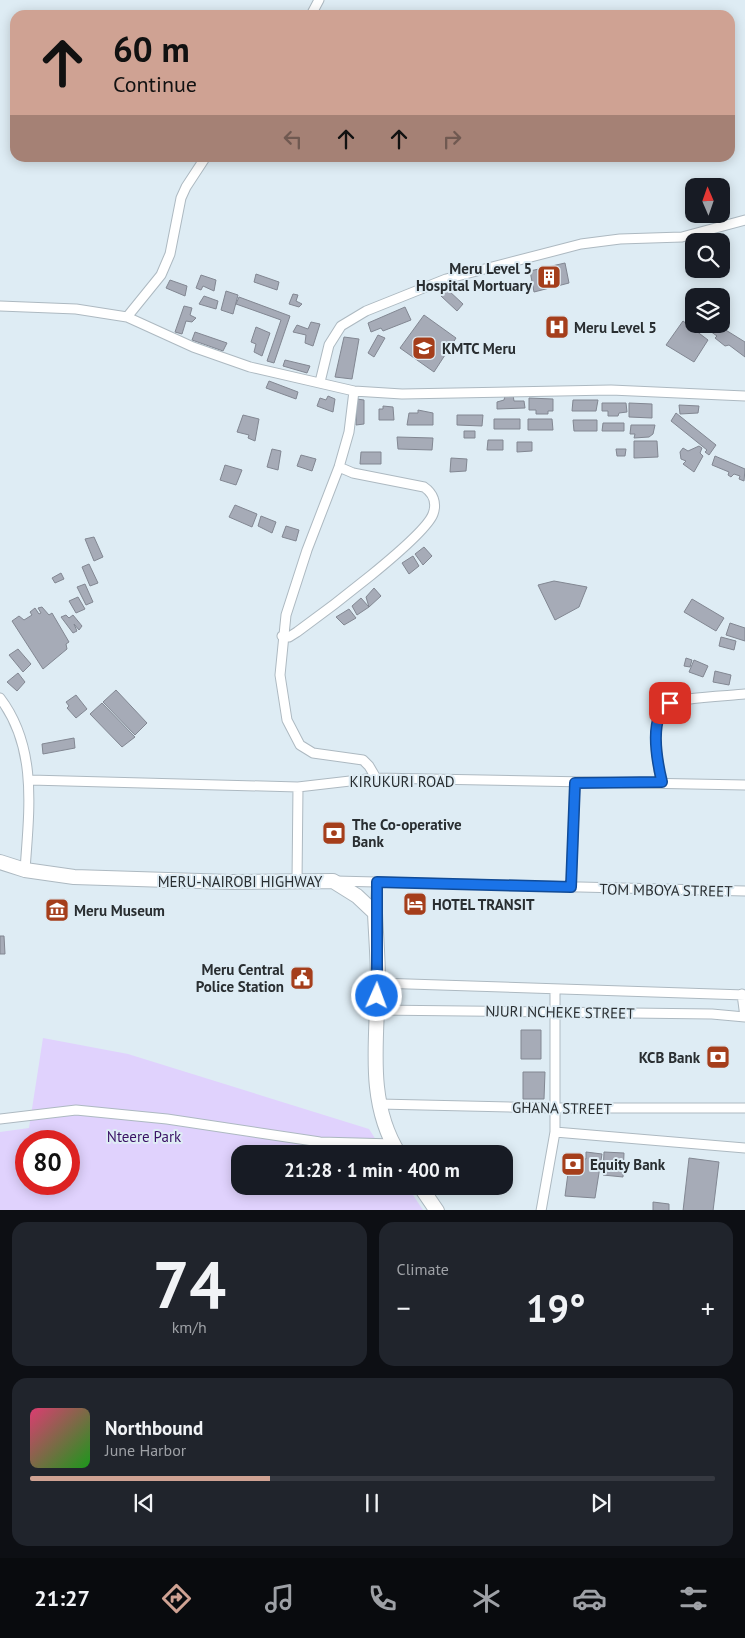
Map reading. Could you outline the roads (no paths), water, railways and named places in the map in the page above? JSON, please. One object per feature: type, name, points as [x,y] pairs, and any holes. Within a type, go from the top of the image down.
[{"type":"highway","name":"MERU-NAIROBI HIGHWAY","points":[[0,862],[25,870],[74,877],[231,882],[333,881],[358,896],[375,913]]},
{"type":"highway","points":[[375,913],[378,983],[376,1089],[379,1104],[395,1145]]},
{"type":"highway","points":[[426,1195],[437,1210]]},
{"type":"street","points":[[127,317],[164,268],[170,254],[181,198],[202,162]]},
{"type":"street","points":[[320,382],[329,345],[341,326],[366,311],[446,279],[581,244],[620,239],[682,237],[745,220]]},
{"type":"street","points":[[0,306],[76,309],[127,317],[193,346],[250,367],[354,391],[410,394],[603,390],[745,396]]},
{"type":"street","points":[[354,391],[349,432],[340,468],[301,567],[286,615],[282,636],[280,675],[287,720],[300,745],[313,753],[363,760],[376,778]]},
{"type":"street","points":[[282,636],[289,637],[297,632],[340,599],[409,542],[433,514],[434,499],[431,492],[424,487],[353,473],[340,468]]},
{"type":"street","points":[[662,782],[658,763],[656,725],[658,714],[663,706],[679,700],[745,694]]},
{"type":"street","points":[[0,698],[13,715],[24,748],[30,780],[25,870]]},
{"type":"street","name":"KIRUKURI ROAD","points":[[30,780],[298,787],[376,778],[575,783],[662,782],[745,784]]},
{"type":"street","points":[[571,887],[575,783]]},
{"type":"street","points":[[297,881],[298,787]]},
{"type":"street","name":"TOM MBOYA STREET","points":[[333,881],[745,891]]},
{"type":"street","points":[[375,913],[377,882]]},
{"type":"street","name":"NJURI NCHEKE STREET","points":[[378,983],[555,990],[744,994]]},
{"type":"street","points":[[541,1210],[556,1132],[555,990]]},
{"type":"street","points":[[744,994],[745,1017]]},
{"type":"street","name":"NJURI NCHEKE STREET","points":[[376,1010],[634,1013],[745,1017]]},
{"type":"street","name":"GHANA STREET","points":[[379,1104],[556,1108],[745,1108]]},
{"type":"street","points":[[0,1119],[76,1110],[166,1119],[320,1142],[353,1145]]},
{"type":"street","points":[[556,1132],[745,1148]]},
{"type":"place","name":"Meru Level 5 Hospital Mortuary","points":[[549,277]]},
{"type":"place","name":"Meru Level 5","points":[[557,327]]},
{"type":"place","name":"KMTC Meru","points":[[424,348]]},
{"type":"place","name":"The Co-operative Bank","points":[[334,833]]},
{"type":"place","name":"HOTEL TRANSIT","points":[[415,904]]},
{"type":"place","name":"Meru Museum","points":[[57,910]]},
{"type":"place","name":"Meru Central Police Station","points":[[302,978]]},
{"type":"place","name":"KCB Bank","points":[[718,1057]]},
{"type":"place","name":"Equity Bank","points":[[573,1164]]},
{"type":"park label","name":"Nteere Park","points":[[144,1136]]}]
